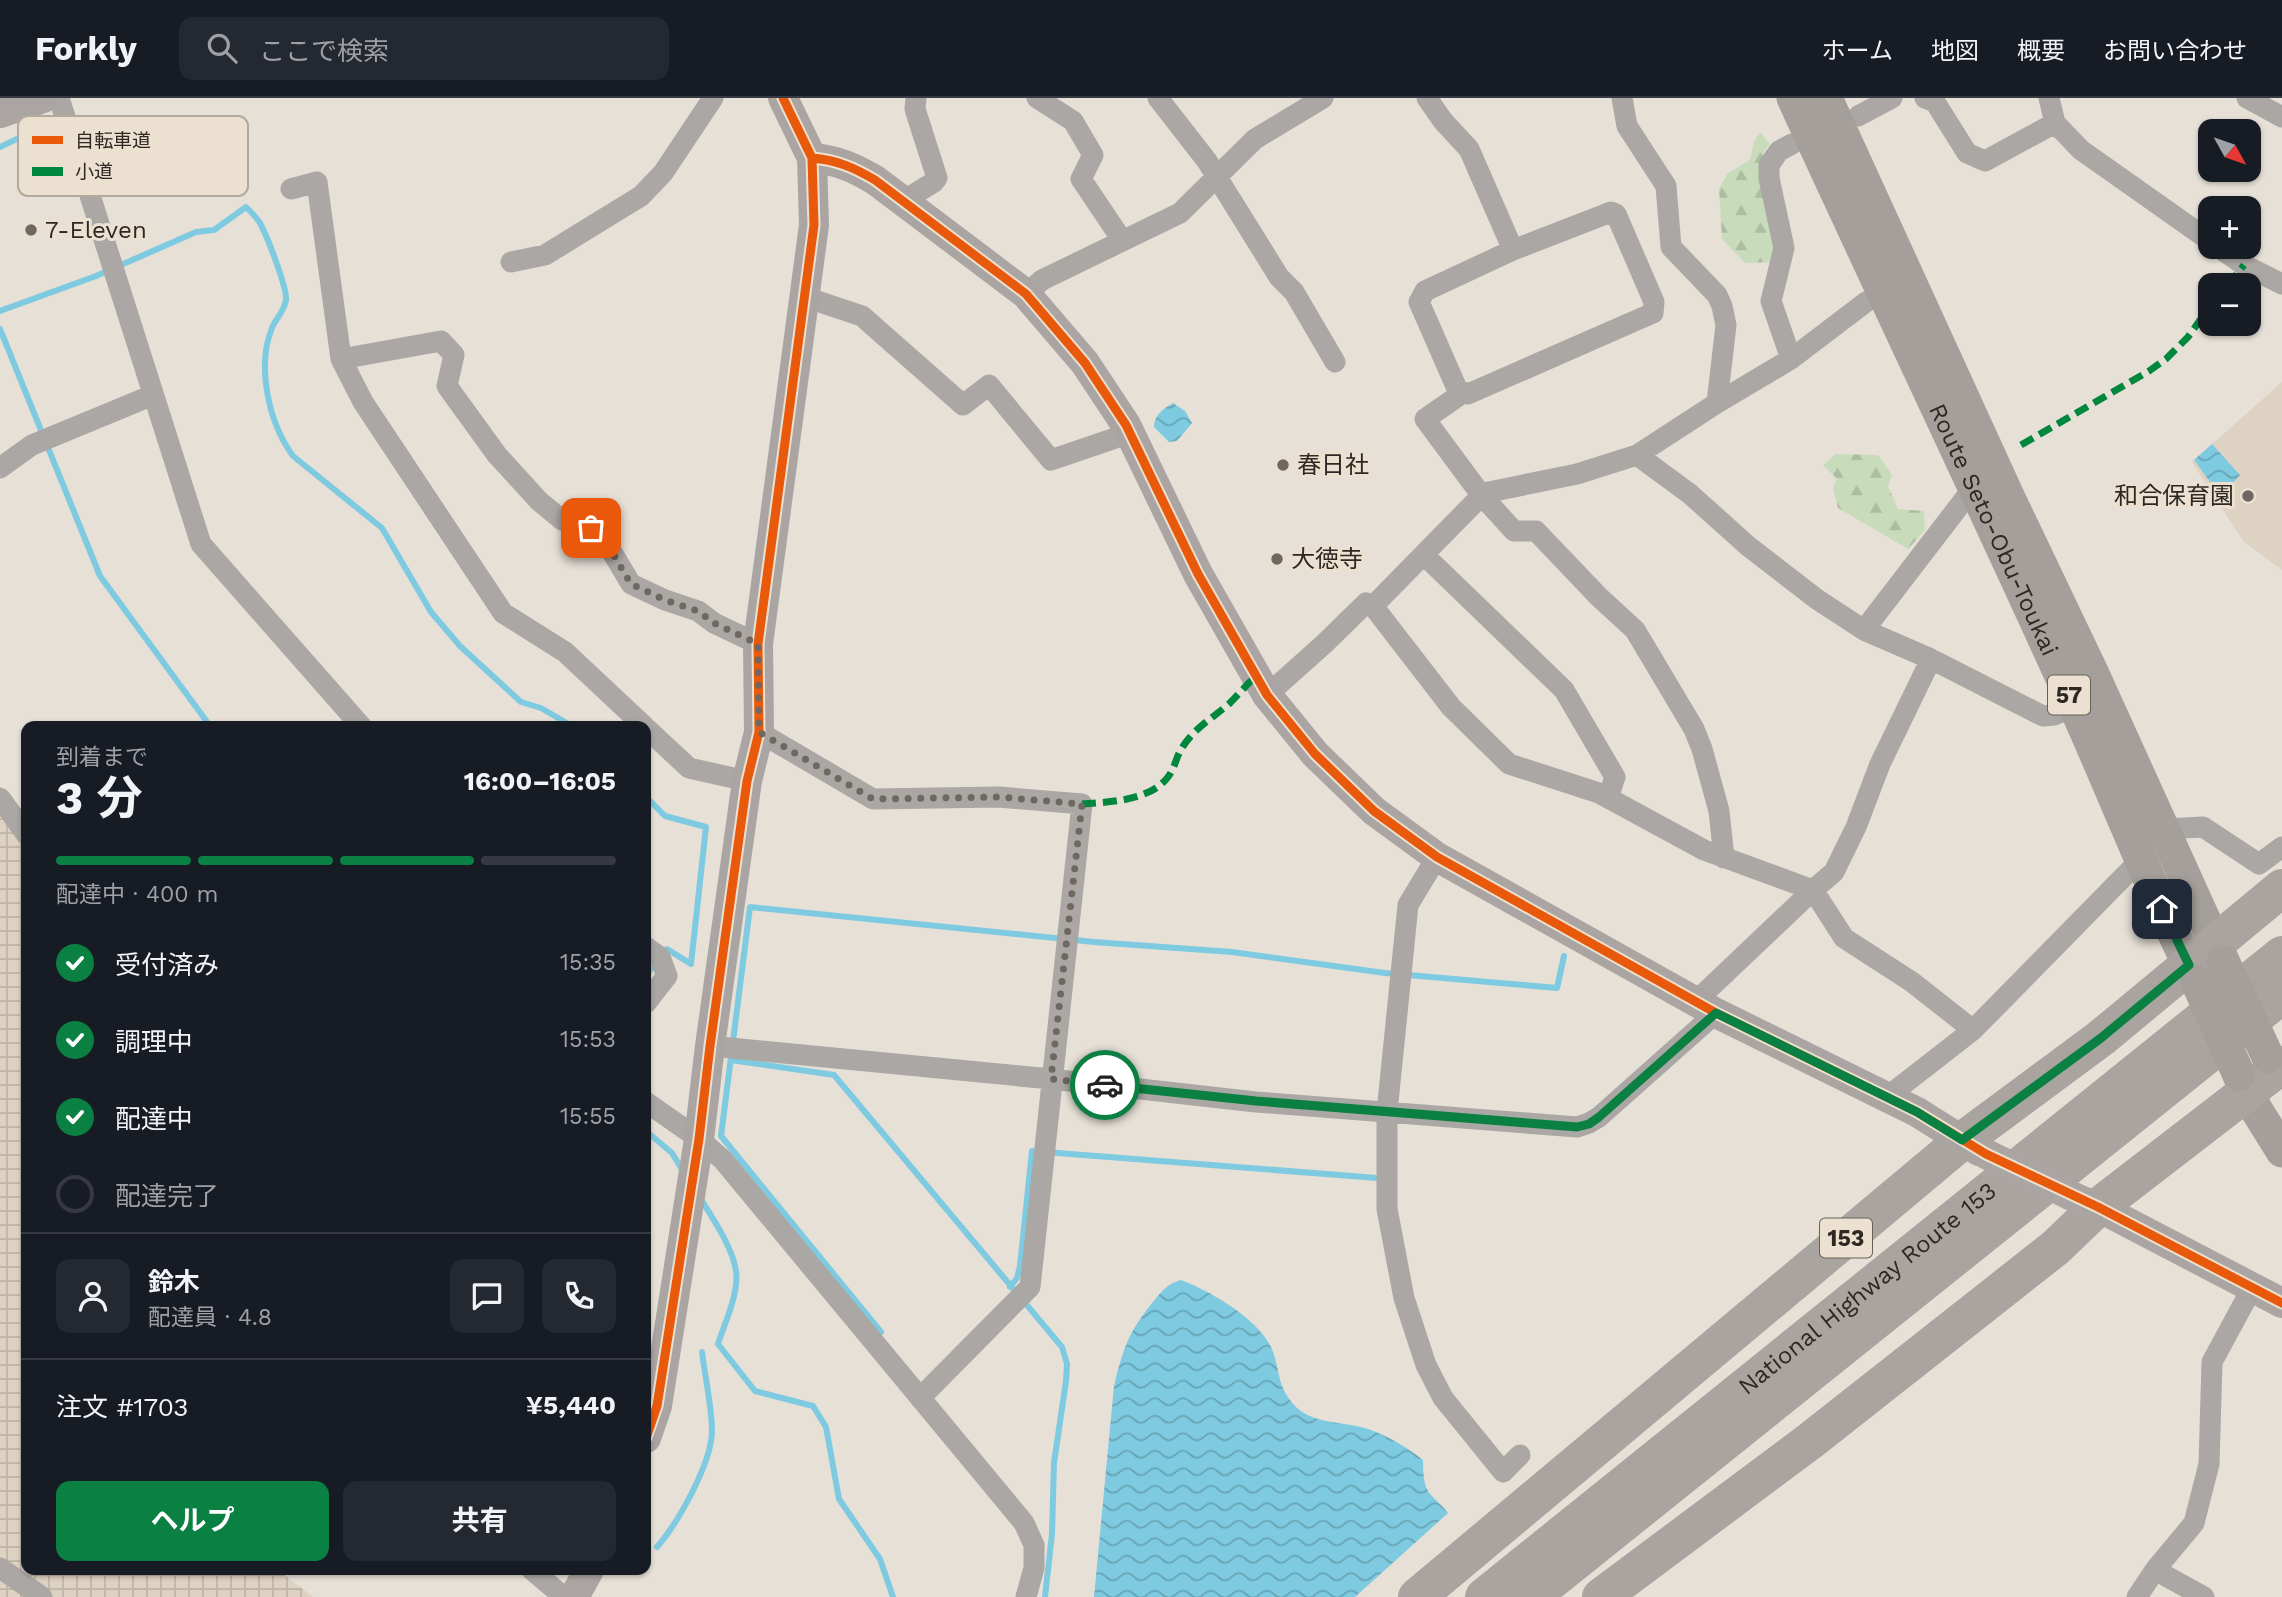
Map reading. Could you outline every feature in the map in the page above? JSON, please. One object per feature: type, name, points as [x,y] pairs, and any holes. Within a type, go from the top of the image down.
[{"type":"highway","name":"153","points":[[1417,1597],[1974,1147],[2101,1038],[2206,963],[2282,887]]},
{"type":"highway","name":"National Highway Route 153","points":[[1484,1597],[2282,955]]},
{"type":"highway","name":"National Highway Route 153","points":[[1531,1597],[2282,995]]},
{"type":"highway","points":[[1601,1597],[1810,1441],[2055,1248],[2090,1204],[2265,1075]]},
{"type":"main road","name":"57","points":[[1770,98],[1922,424],[1949,469],[1973,488]]},
{"type":"main road","name":"Route Seto-Obu-Toukai","points":[[1793,98],[1952,403],[2009,498],[2094,674],[2163,829],[2206,963],[2265,1075],[2282,1152]]},
{"type":"main road","name":"Route Seto-Obu-Toukai","points":[[1826,98],[1952,403],[1973,488],[2075,707],[2173,934],[2206,963]]},
{"type":"main road","name":"57","points":[[1853,107],[1999,426],[2009,498]]},
{"type":"street","points":[[0,113],[43,98]]},
{"type":"street","points":[[59,98],[65,116]]},
{"type":"street","points":[[511,262],[545,255],[642,196],[663,173],[712,98]]},
{"type":"street","points":[[651,1401],[699,1139],[709,1046],[747,781],[759,732],[758,644],[814,225],[812,158],[783,98]]},
{"type":"street","points":[[903,201],[937,178],[915,109],[916,98]]},
{"type":"street","points":[[1037,98],[1073,121],[1093,155],[1081,178],[1122,240]]},
{"type":"street","points":[[1158,98],[1180,124],[1216,176],[1279,277],[1294,292],[1335,362]]},
{"type":"street","points":[[1026,294],[1042,280],[1180,213],[1255,139],[1323,98]]},
{"type":"street","points":[[1427,98],[1443,121],[1469,149],[1513,250]]},
{"type":"street","points":[[1622,98],[1627,125],[1666,186],[1671,247],[1717,295],[1722,306],[1726,325],[1717,403]]},
{"type":"street","points":[[1853,107],[1892,98]]},
{"type":"street","points":[[1925,98],[1935,102],[1967,153],[1985,161],[2055,122]]},
{"type":"street","points":[[2049,98],[2055,122],[2081,150],[2198,233]]},
{"type":"street","points":[[2247,98],[2282,117]]},
{"type":"street","points":[[1791,359],[1771,301],[1784,248],[1769,178],[1769,165],[1779,151],[1792,144]]},
{"type":"street","points":[[812,158],[833,160],[852,166],[1026,294],[1085,363],[1130,433],[1198,574],[1268,695],[1315,754],[1374,811],[1437,857],[1706,1007],[1917,1112],[1974,1147],[2282,1303]]},
{"type":"street","points":[[291,189],[317,182],[341,359],[363,402],[503,613],[565,652],[639,721]]},
{"type":"street","points":[[90,196],[201,544],[357,721]]},
{"type":"street","points":[[1611,212],[1616,214],[1654,302],[1653,313],[1468,394],[1458,391],[1419,302],[1425,291],[1513,250],[1611,212]]},
{"type":"street","points":[[2235,259],[2282,284]]},
{"type":"street","points":[[805,297],[862,316],[963,405],[989,385],[1051,460],[1130,433]]},
{"type":"street","points":[[1373,606],[1484,493],[1577,474],[1637,455],[1791,359],[1866,302]]},
{"type":"street","points":[[341,359],[441,341],[454,355],[447,386],[496,455],[539,501],[562,520],[591,528],[603,537],[631,584],[665,600],[698,611],[714,623],[758,644]]},
{"type":"street","points":[[1464,393],[1425,419],[1482,496],[1514,531],[1536,531],[1599,597],[1635,630],[1694,729],[1702,749],[1718,811],[1724,858]]},
{"type":"street","points":[[0,468],[32,445],[153,395]]},
{"type":"street","points":[[1637,455],[1690,494],[1748,547],[1818,600],[1864,630],[1931,659],[2043,716],[2075,707]]},
{"type":"street","points":[[1864,630],[1973,488]]},
{"type":"street","points":[[1424,555],[1564,690],[1615,777],[1608,799]]},
{"type":"street","points":[[1268,695],[1324,644],[1358,608],[1366,603],[1373,606],[1451,707],[1510,764],[1599,793],[1685,841],[1812,890],[1844,938],[1912,982],[1973,1030]]},
{"type":"street","points":[[709,1046],[1256,1101],[1577,1127],[1589,1124],[1599,1117],[1706,1007],[1812,890],[1834,872],[1856,827],[1880,764],[1931,659]]},
{"type":"street","points":[[759,732],[873,799],[999,797],[1082,804],[1030,1287],[920,1398]]},
{"type":"street","points":[[651,733],[689,768],[747,781]]},
{"type":"street","points":[[0,798],[21,827]]},
{"type":"street","points":[[2163,829],[2203,827],[2259,864],[2282,847]]},
{"type":"street","points":[[1437,857],[1408,905],[1387,1112],[1387,1209],[1404,1298],[1426,1365],[1443,1398],[1503,1472],[1520,1455]]},
{"type":"street","points":[[1887,1097],[1973,1030],[2141,859]]},
{"type":"street","points":[[651,951],[660,957],[667,976],[651,997]]},
{"type":"street","points":[[651,1105],[723,1160],[1024,1523],[1034,1545],[1034,1568],[1026,1597]]},
{"type":"street","points":[[2137,1597],[2155,1570],[2194,1523],[2209,1465],[2212,1362],[2252,1288]]},
{"type":"street","points":[[0,1568],[42,1597]]},
{"type":"street","points":[[2155,1570],[2204,1597]]},
{"type":"street","points":[[538,1575],[564,1597]]},
{"type":"street","points":[[574,1597],[586,1575]]},
{"type":"shaded area","name":"和合保育園","points":[[2282,382],[2282,570],[2243,541],[2192,462]]},
{"type":"shaded area","points":[[0,812],[21,839],[21,1575],[284,1575],[313,1597],[0,1597]]},
{"type":"green space","points":[[1760,132],[1770,144],[1764,151],[1775,262],[1745,263],[1722,239],[1719,188],[1728,173],[1750,160],[1754,142]]},
{"type":"green space","points":[[1836,454],[1878,455],[1892,475],[1888,486],[1898,509],[1924,511],[1925,530],[1908,549],[1838,508],[1833,487],[1837,479],[1823,465]]},
{"type":"water","points":[[1173,403],[1185,411],[1192,423],[1177,441],[1169,442],[1154,427],[1154,423],[1160,413]]},
{"type":"water","points":[[2212,444],[2240,475],[2221,497],[2194,460]]},
{"type":"water","points":[[1181,1280],[1219,1298],[1255,1326],[1271,1347],[1284,1391],[1302,1412],[1318,1419],[1378,1433],[1423,1460],[1426,1488],[1448,1513],[1355,1597],[1094,1597],[1114,1386],[1120,1362],[1127,1342],[1144,1314],[1165,1288]]},
{"type":"waterway","points":[[0,147],[18,138]]},
{"type":"waterway","points":[[0,311],[96,276],[196,232],[214,230],[246,207],[263,230],[285,293],[284,308],[267,343],[265,377],[277,428],[293,456],[382,528],[431,612],[460,646],[521,702],[541,708],[563,721]]},
{"type":"waterway","points":[[0,329],[100,576],[206,721]]},
{"type":"waterway","points":[[651,802],[665,816],[706,827],[691,964],[667,949],[651,969]]},
{"type":"waterway","points":[[881,1332],[721,1136],[750,907],[1094,942],[1232,952],[1385,973],[1557,988],[1564,956]]},
{"type":"waterway","points":[[731,1060],[834,1075],[1062,1347],[1067,1364],[1066,1381],[1054,1463],[1052,1534],[1045,1597]]},
{"type":"waterway","points":[[651,1135],[672,1153],[683,1171]]},
{"type":"waterway","points":[[1010,1287],[1017,1278],[1020,1266],[1032,1151],[1377,1178]]},
{"type":"waterway","points":[[700,1198],[726,1243],[736,1271],[733,1298],[718,1344],[755,1391],[813,1406],[826,1427],[839,1499],[880,1559],[893,1597]]},
{"type":"waterway","points":[[657,1547],[692,1493],[710,1445],[711,1412],[702,1352]]},
{"type":"marked path","points":[[2238,273],[2244,265]]},
{"type":"marked path","points":[[2021,445],[2149,371],[2166,359],[2198,323]]},
{"type":"marked path","points":[[1082,804],[1128,799],[1160,785],[1170,774],[1180,751],[1192,735],[1230,703],[1256,676]]},
{"type":"cycle path","points":[[651,1423],[657,1406],[699,1139],[747,781],[759,732],[758,644],[814,225],[812,158],[783,98]]},
{"type":"cycle path","points":[[812,158],[844,165],[875,180],[1026,294],[1085,363],[1126,425],[1198,574],[1267,695],[1315,754],[1374,811],[1437,857],[1716,1013],[1917,1112],[1986,1154],[2098,1207],[2282,1303]]},
{"type":"way so far","points":[[591,528],[603,537],[631,584],[665,600],[698,611],[714,623],[758,644],[759,732],[873,799],[999,797],[1082,804],[1051,1079],[1105,1085]]},
{"type":"place","name":"7-Eleven","points":[[31,230]]},
{"type":"place","name":"春日社","points":[[1283,465]]},
{"type":"place","name":"和合保育園","points":[[2248,496]]},
{"type":"place","name":"大徳寺","points":[[1277,559]]},
{"type":"route","points":[[1105,1085],[1256,1101],[1577,1127],[1589,1124],[1599,1117],[1716,1013],[1917,1112],[1962,1140],[2101,1038],[2189,965],[2162,909]]}]
